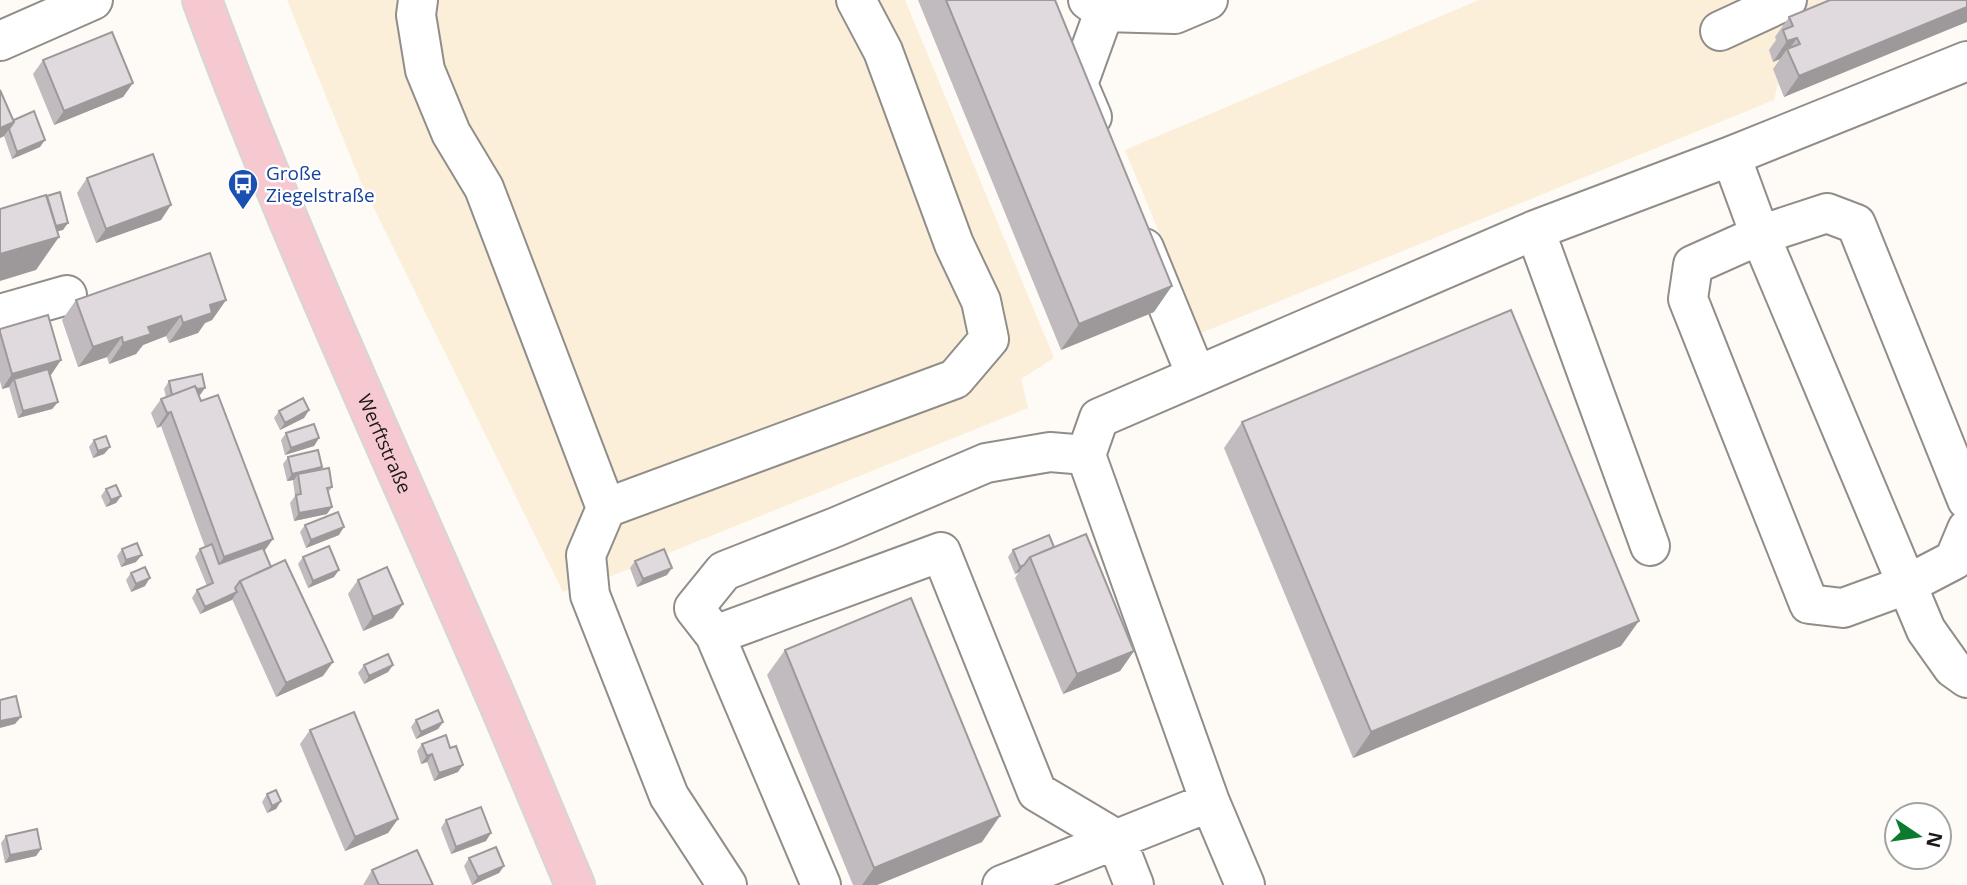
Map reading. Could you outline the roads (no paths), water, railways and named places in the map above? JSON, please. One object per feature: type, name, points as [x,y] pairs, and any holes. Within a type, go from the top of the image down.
[{"type":"main road","name":"Werftstraße","points":[[202,0],[275,190],[368,408],[484,667],[575,885]]},
{"type":"street","points":[[0,41],[93,0]]},
{"type":"street","points":[[418,0],[416,15],[425,70],[451,133],[484,188],[606,508],[586,555],[590,595],[669,796],[727,885]]},
{"type":"street","points":[[606,508],[955,379],[989,339],[981,301],[954,244],[883,51],[856,0]]},
{"type":"street","points":[[1104,147],[1078,84],[1096,6],[1175,14],[1208,0]]},
{"type":"street","points":[[1720,31],[1787,0]]},
{"type":"street","points":[[1245,885],[1210,802],[1086,455],[1098,418],[1535,230],[1731,156],[1967,61]]},
{"type":"street","points":[[1731,156],[1760,235],[1926,630],[1953,668],[1967,677]]},
{"type":"street","points":[[1130,211],[1196,375]]},
{"type":"street","points":[[1967,500],[1856,224],[1827,213],[1760,235],[1693,265],[1688,299],[1809,604],[1843,608],[1906,584],[1954,559],[1967,529]]},
{"type":"street","points":[[1535,230],[1650,546]]},
{"type":"street","points":[[0,314],[67,295]]},
{"type":"street","points":[[821,885],[715,635],[694,608],[724,571],[986,464],[1050,452],[1086,455]]},
{"type":"street","points":[[715,635],[941,552],[1037,792],[1116,839],[1134,885]]},
{"type":"street","points":[[1002,885],[1210,802]]},
{"type":"place","name":"Große Ziegelstraße","points":[[243,211]]}]
